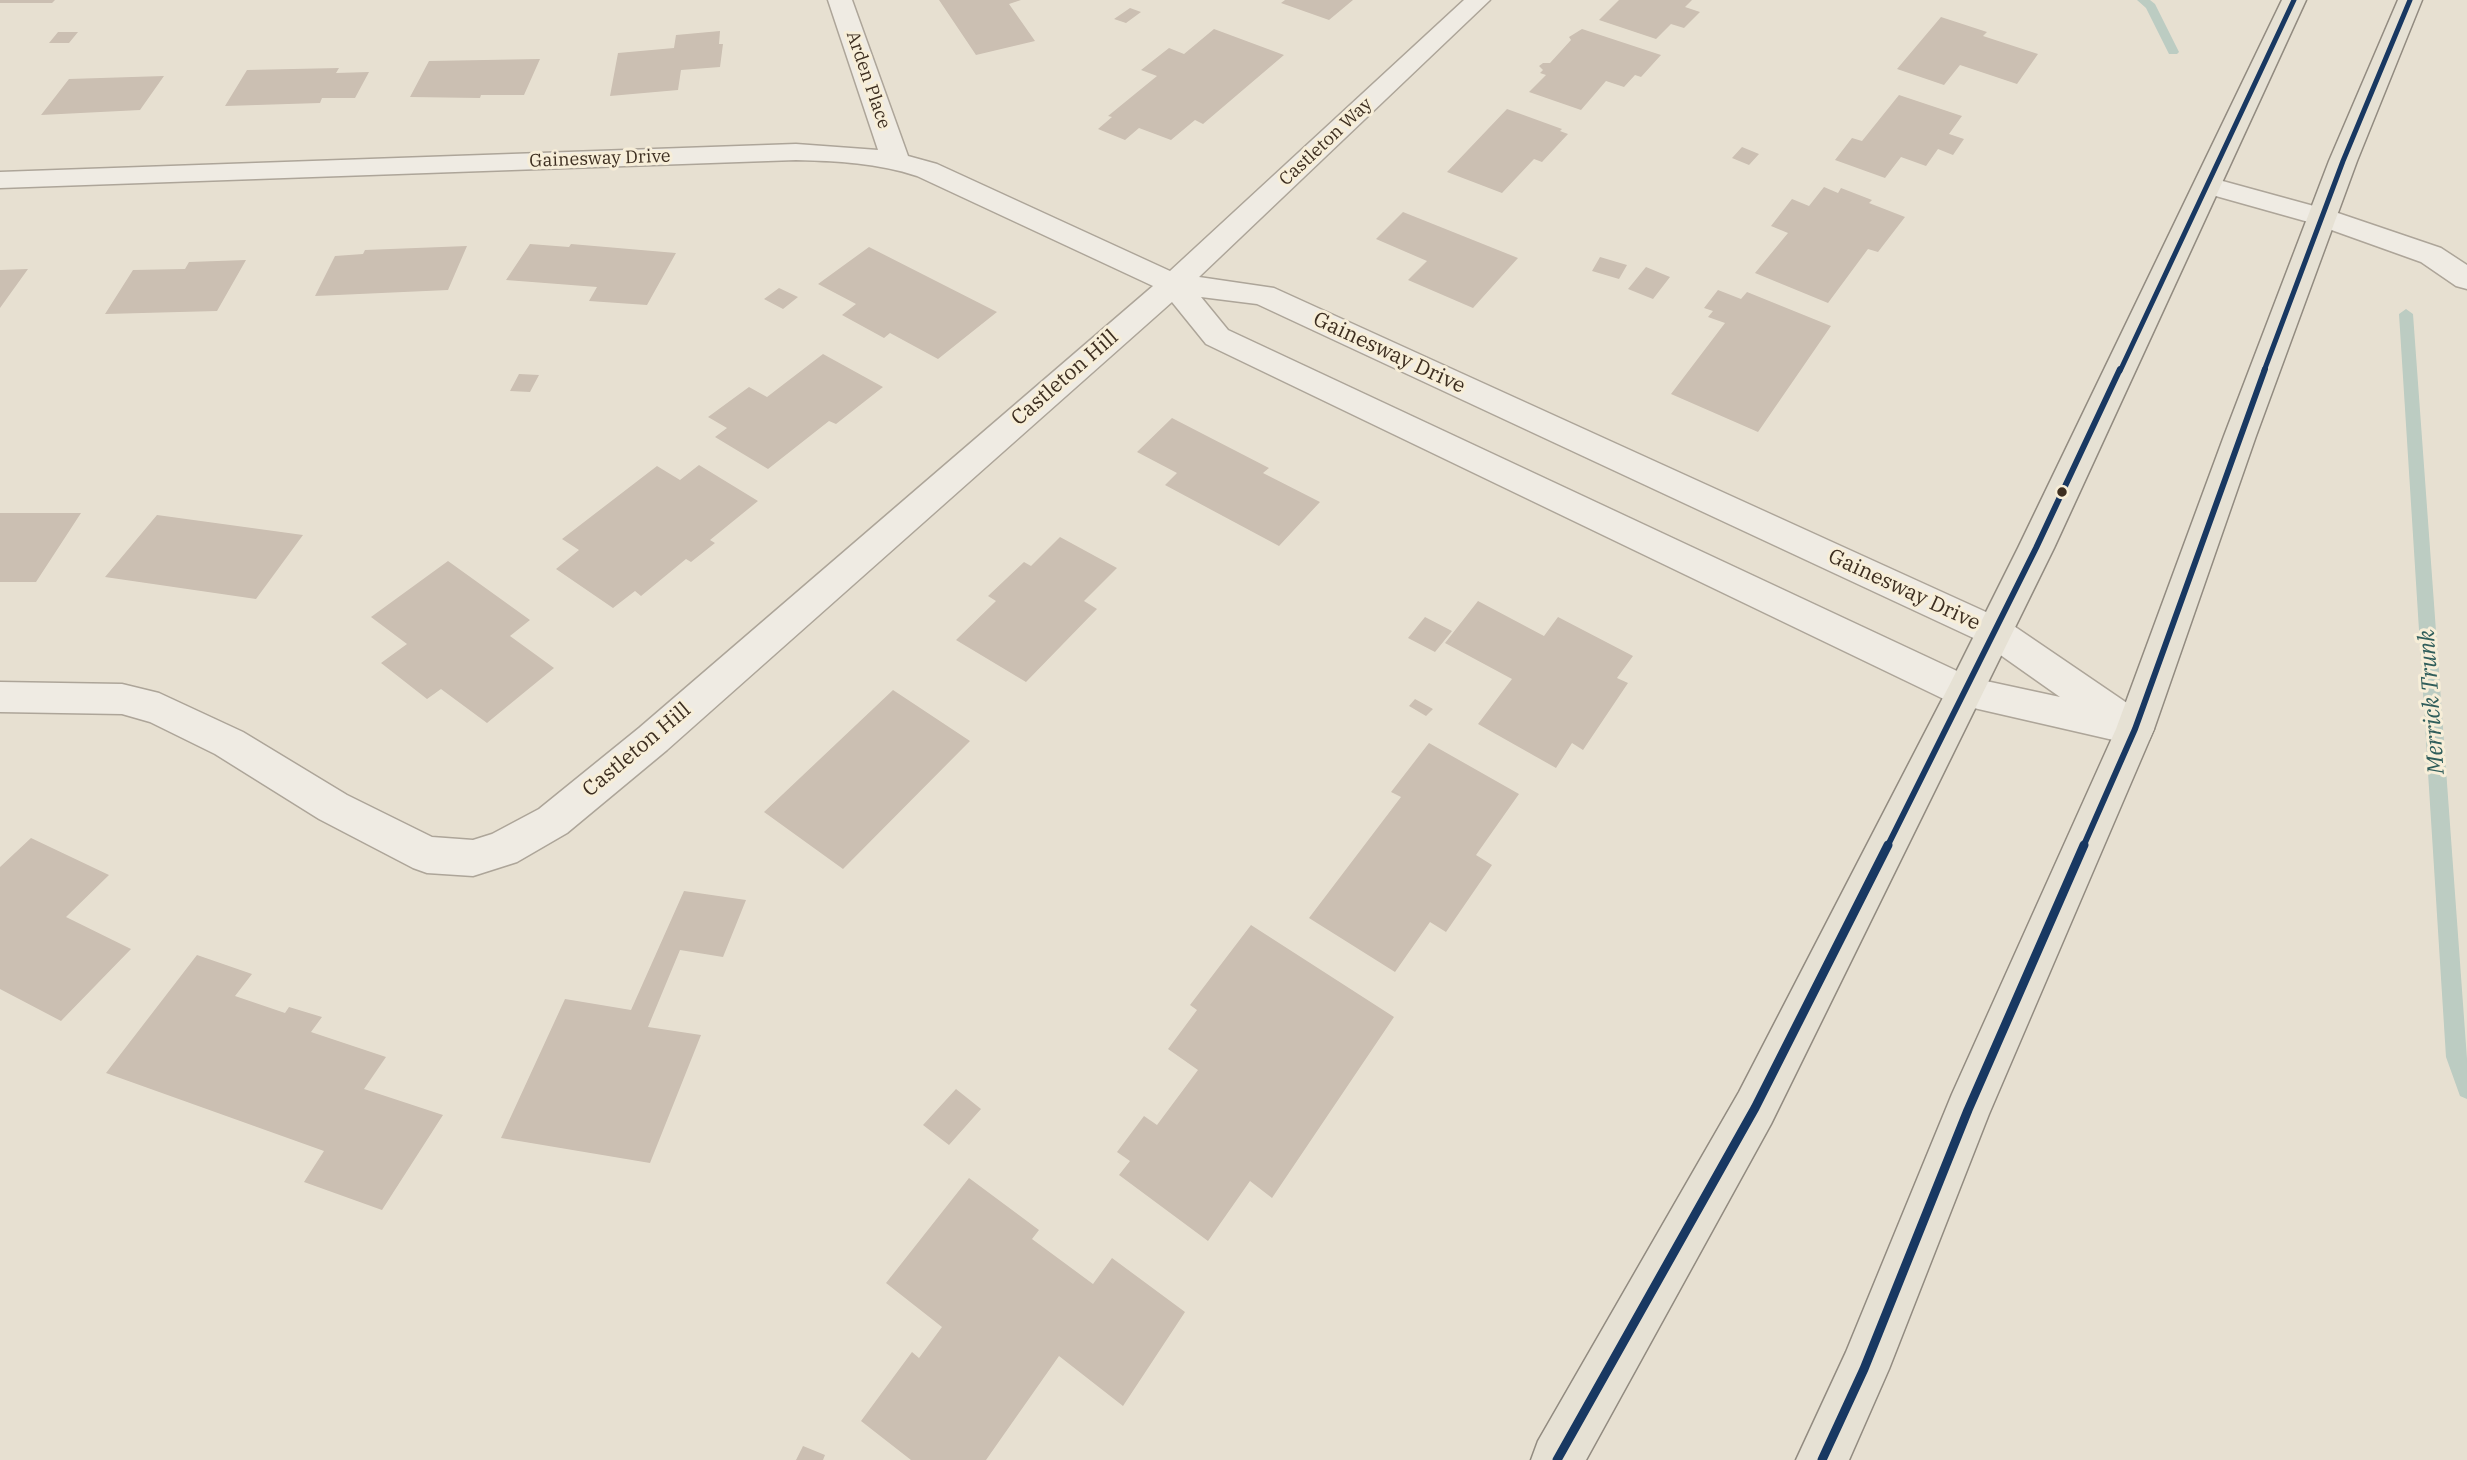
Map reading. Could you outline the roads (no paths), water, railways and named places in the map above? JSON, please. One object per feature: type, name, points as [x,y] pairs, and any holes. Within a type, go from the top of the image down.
[{"type":"main road","points":[[1558,1460],[1755,1108],[1965,692],[2294,0]]},
{"type":"main road","points":[[1822,1460],[1864,1369],[1968,1110],[2135,729],[2322,217],[2410,0]]},
{"type":"street","name":"Arden Place","points":[[840,0],[895,159]]},
{"type":"street","name":"Castleton Way","points":[[1174,284],[1478,0]]},
{"type":"street","name":"Gainesway Drive","points":[[0,180],[796,152],[841,153],[895,159],[927,170],[1174,284],[1263,295],[1995,632],[2135,729]]},
{"type":"street","points":[[2208,185],[2322,217],[2431,255],[2467,279]]},
{"type":"street","name":"Gainesway Drive","points":[[1174,284],[1217,337],[1965,692],[2135,729]]},
{"type":"street","name":"Castleton Hill","points":[[0,697],[121,699],[159,709],[229,743],[333,807],[427,855],[473,858],[503,849],[552,821],[653,739],[1174,284]]},
{"type":"waterway","name":"Merrick Trunk","points":[[2143,0],[2151,6],[2173,52]]},
{"type":"waterway","name":"Merrick Trunk","points":[[2406,314],[2456,1057],[2467,1089]]}]
